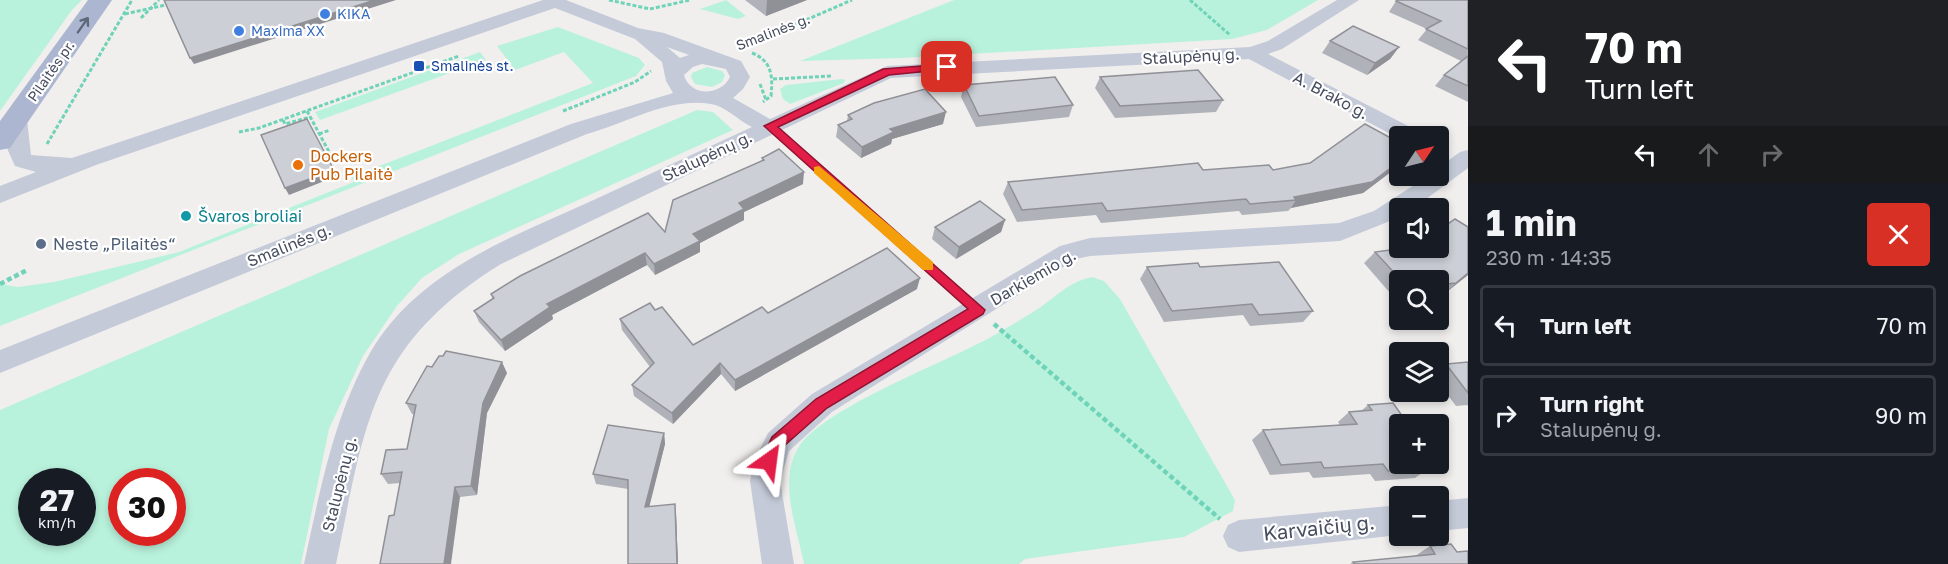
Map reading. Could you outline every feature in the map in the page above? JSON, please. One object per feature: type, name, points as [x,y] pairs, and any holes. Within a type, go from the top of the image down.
[{"type":"main road","name":"Pilaitės pr.","points":[[0,141],[100,0]]},
{"type":"street","name":"Stalupėnų g.","points":[[320,564],[354,424],[371,377],[413,318],[439,292],[465,272],[492,257],[870,78],[901,69],[1252,53],[1275,45],[1350,0]]},
{"type":"street","points":[[0,195],[88,160],[555,2],[634,33],[665,53],[671,59],[681,90],[724,100],[750,121],[770,126]]},
{"type":"street","points":[[634,33],[657,37],[734,65],[738,71],[741,91],[770,126]]},
{"type":"street","name":"A. Brako g.","points":[[1252,53],[1391,126]]},
{"type":"street","points":[[675,77],[690,61],[718,58]]},
{"type":"street","name":"Smalinės g.","points":[[579,129],[596,117],[675,77]]},
{"type":"street","points":[[705,96],[729,92],[738,83]]},
{"type":"street","name":"Smalinės g.","points":[[0,362],[579,129],[603,123],[669,99],[705,96]]},
{"type":"street","points":[[16,120],[16,153],[22,160],[39,165],[88,160]]},
{"type":"street","name":"Darkiemio g.","points":[[778,564],[765,481],[769,461],[778,442],[822,404],[1069,252],[1090,247],[1340,232],[1382,217],[1415,197],[1459,160]]},
{"type":"street","points":[[1449,515],[1468,513]]},
{"type":"street","name":"Karvaičių g.","points":[[1239,536],[1389,520]]},
{"type":"lane","points":[[770,126],[978,310]]},
{"type":"path","points":[[45,147],[132,0]]},
{"type":"path","points":[[141,18],[159,0]]},
{"type":"path","points":[[609,0],[631,7],[663,10],[690,0]]},
{"type":"path","name":"Smalinės g.","points":[[736,47],[762,39],[852,0]]},
{"type":"path","points":[[1190,0],[1252,53]]},
{"type":"path","points":[[124,15],[174,3]]},
{"type":"path","points":[[236,132],[283,120],[436,66],[468,52]]},
{"type":"path","points":[[788,72],[789,78]]},
{"type":"path","points":[[772,79],[836,76]]},
{"type":"path","points":[[307,111],[334,161]]},
{"type":"path","points":[[283,120],[285,124],[310,117]]},
{"type":"path","points":[[319,134],[330,130]]},
{"type":"path","points":[[0,284],[27,270]]},
{"type":"path","points":[[978,310],[1239,536]]},
{"type":"green space","points":[[0,0],[82,0],[72,10],[0,111]]},
{"type":"green space","points":[[726,0],[746,16],[738,19],[700,9]]},
{"type":"green space","points":[[954,0],[1318,0],[1267,30],[1232,39],[902,58],[800,61]]},
{"type":"green space","points":[[558,27],[639,58],[645,65],[636,76],[0,326],[0,284],[18,287],[54,282],[179,252],[354,182],[351,177],[593,83],[564,52],[515,70],[497,46]]},
{"type":"green space","points":[[480,52],[486,60],[320,120],[315,112]]},
{"type":"green space","points":[[707,67],[722,71],[725,75],[722,82],[712,87],[695,84],[691,77],[692,73]]},
{"type":"green space","points":[[845,80],[844,83],[790,104],[783,99],[780,89],[786,85]]},
{"type":"green space","points":[[697,110],[713,112],[733,130],[459,254],[422,278],[397,306],[363,356],[329,429],[301,564],[0,564],[0,410]]},
{"type":"green space","points":[[1092,277],[1104,281],[1120,299],[1235,500],[1233,511],[1184,537],[1025,559],[1019,564],[804,564],[789,490],[792,461],[798,448],[811,433],[857,402],[991,337],[1036,310],[1071,285]]},
{"type":"building","name":"Maxima XX","points":[[164,0],[375,0],[190,58]]},
{"type":"building","points":[[1397,0],[1468,0],[1468,49],[1426,29],[1441,21]]},
{"type":"building","points":[[1353,26],[1399,47],[1375,63],[1330,41]]},
{"type":"building","points":[[1468,56],[1468,86],[1444,75]]},
{"type":"building","points":[[1198,70],[1223,100],[1120,106],[1100,77]]},
{"type":"building","points":[[1055,77],[1073,105],[979,116],[964,85]]},
{"type":"building","points":[[925,89],[946,112],[890,129],[894,132],[862,147],[838,125],[852,119],[848,115],[874,103]]},
{"type":"building","points":[[307,119],[334,170],[285,188],[261,135]]},
{"type":"building","points":[[1365,124],[1389,137],[1389,169],[1372,182],[1294,197],[1296,200],[1250,204],[1246,199],[1107,211],[1102,203],[1022,210],[1008,182],[1198,163],[1203,170],[1269,165],[1273,170],[1310,163]]},
{"type":"building","points":[[779,149],[804,172],[739,203],[744,209],[693,234],[700,241],[654,264],[645,253],[547,304],[550,307],[501,340],[474,311],[494,298],[491,294],[520,276],[648,213],[665,232],[673,200],[764,160],[762,158]]},
{"type":"building","points":[[980,201],[1005,220],[959,247],[935,227]]},
{"type":"building","points":[[1455,219],[1468,227],[1468,273],[1456,283],[1449,284],[1449,270],[1392,270],[1375,252],[1389,250],[1389,258],[1449,258],[1449,223]]},
{"type":"building","points":[[887,248],[920,278],[735,380],[720,363],[672,413],[632,385],[654,363],[620,319],[650,303],[655,310],[662,307],[693,345],[762,307],[768,313]]},
{"type":"building","points":[[1279,262],[1313,311],[1259,315],[1252,304],[1172,311],[1147,267],[1198,263],[1200,267]]},
{"type":"building","points":[[446,351],[502,362],[483,403],[471,486],[455,487],[444,564],[380,564],[389,516],[394,515],[402,472],[381,474],[386,450],[407,449],[416,405],[406,403],[427,366],[432,367],[439,356],[443,356]]},
{"type":"building","points":[[1468,362],[1468,393],[1449,368],[1449,364]]},
{"type":"building","points":[[1393,403],[1401,414],[1389,414],[1389,471],[1383,464],[1324,468],[1321,462],[1281,465],[1263,430],[1357,424],[1349,412],[1372,410],[1368,405]]},
{"type":"building","points":[[608,425],[664,433],[645,507],[675,504],[677,564],[628,564],[628,480],[593,474]]},
{"type":"building","points":[[1449,544],[1457,552],[1468,551],[1468,564],[1355,564],[1353,562],[1435,554],[1430,546],[1449,546]]},
{"type":"slow traffic","points":[[819,170],[928,266]]},
{"type":"place","name":"KIKA","points":[[325,14]]},
{"type":"place","name":"Maxima XX","points":[[239,31]]},
{"type":"place","name":"Smalinės st.","points":[[419,66]]},
{"type":"place","name":"Dockers Pub Pilaitė","points":[[298,165]]},
{"type":"place","name":"Švaros broliai","points":[[186,216]]},
{"type":"place","name":"Neste „Pilaitės“","points":[[41,244]]},
{"type":"route","points":[[769,461],[778,442],[797,423],[822,404],[978,310],[770,126],[887,72],[901,69],[947,67]]}]
